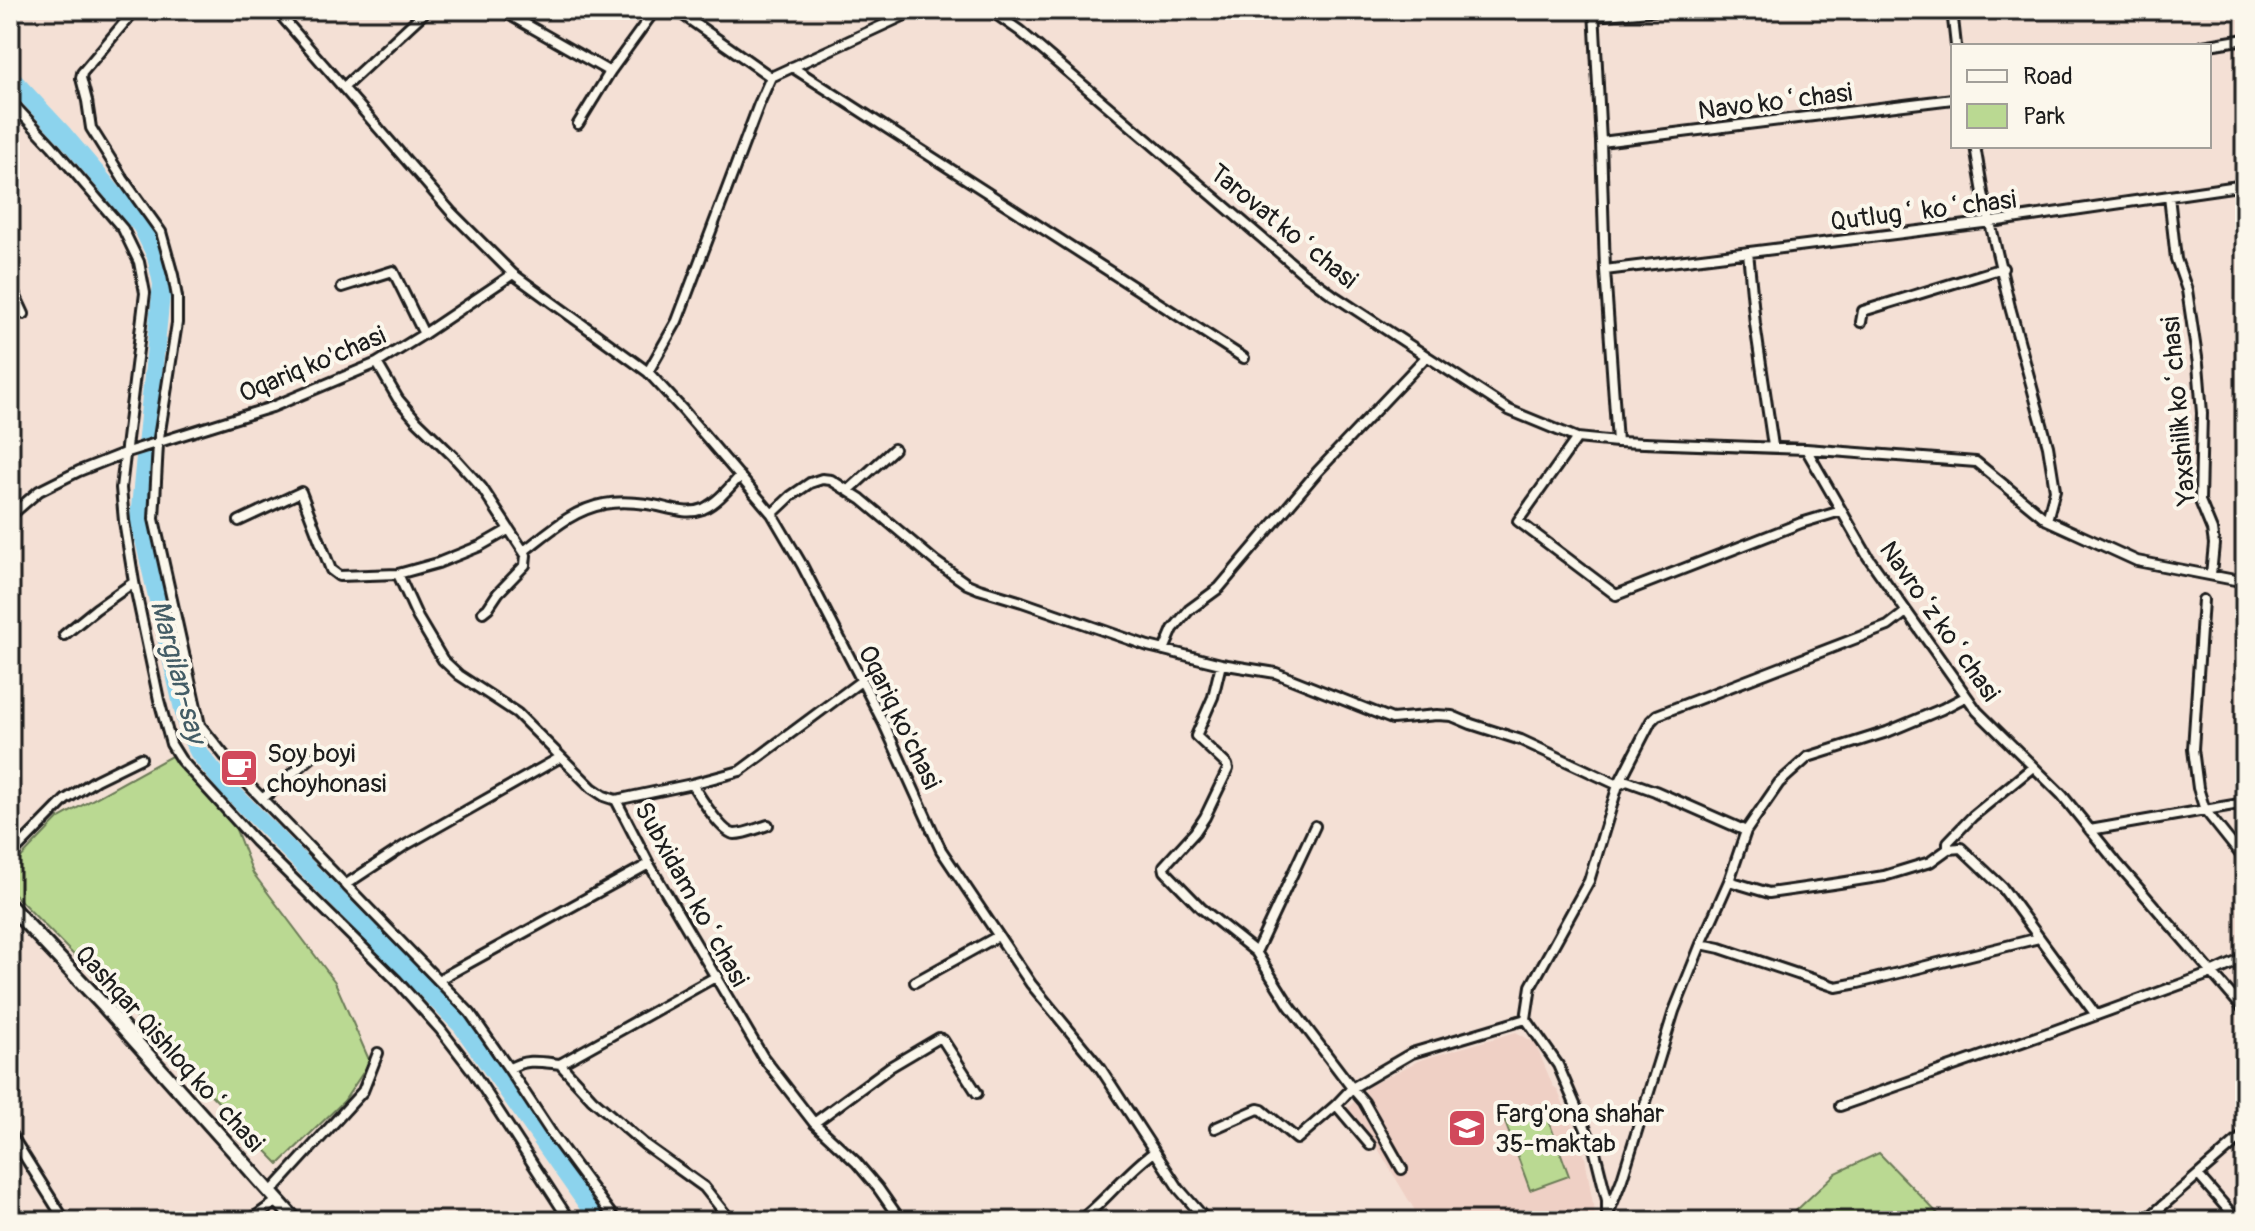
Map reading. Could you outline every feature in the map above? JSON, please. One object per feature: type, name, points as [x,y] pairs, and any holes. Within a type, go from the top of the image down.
[{"type":"main road","name":"Qashqar Qishloq koʻchasi","points":[[10,906],[296,1221]]},
{"type":"street","points":[[135,10],[81,78],[91,128],[161,232],[173,275],[177,323],[158,444],[154,519],[200,725],[244,780],[470,1013],[554,1137],[616,1221]]},
{"type":"street","name":"Oqariq ko'chasi","points":[[276,10],[452,213],[513,274],[648,372],[772,514],[802,565],[884,724],[941,850],[1031,984],[1101,1069],[1153,1153],[1207,1221]]},
{"type":"street","points":[[344,87],[427,10]]},
{"type":"street","points":[[501,10],[610,72]]},
{"type":"street","points":[[578,124],[610,72],[655,10]]},
{"type":"street","points":[[676,10],[771,77]]},
{"type":"street","points":[[648,372],[677,321],[771,77],[914,10]]},
{"type":"street","name":"Tarovat koʻchasi","points":[[990,10],[1020,31],[1303,273],[1509,410],[1577,438]]},
{"type":"street","points":[[1617,442],[1605,270],[1594,13],[1661,10]]},
{"type":"street","points":[[1952,10],[1956,44]]},
{"type":"street","points":[[2211,45],[2245,39]]},
{"type":"street","points":[[792,67],[1244,358]]},
{"type":"street","name":"Navo koʻchasi","points":[[1601,142],[1951,99]]},
{"type":"street","points":[[10,101],[123,229],[139,262],[145,293],[121,488],[134,582],[171,744],[181,760],[256,842],[396,980],[440,1029],[471,1069],[570,1221]]},
{"type":"street","points":[[1975,148],[2010,307],[2048,446],[2055,490],[2047,520]]},
{"type":"street","name":"Qutlugʻ koʻchasi","points":[[1605,270],[1991,222],[2245,185]]},
{"type":"street","name":"Yaxshilik koʻchasi","points":[[2169,196],[2176,259],[2187,290],[2198,364],[2202,413],[2200,501],[2214,544],[2211,575]]},
{"type":"street","points":[[1748,252],[1773,446]]},
{"type":"street","points":[[1861,322],[1863,311],[2003,268]]},
{"type":"street","points":[[342,287],[393,271],[424,334]]},
{"type":"street","name":"Oqariq ko'chasi","points":[[10,516],[39,491],[79,471],[127,452],[272,407],[377,363],[513,274]]},
{"type":"street","points":[[10,284],[24,314]]},
{"type":"street","points":[[1164,650],[1173,629],[1189,610],[1219,588],[1318,471],[1426,357]]},
{"type":"street","points":[[377,363],[398,399],[482,488],[526,555],[526,564],[483,612]]},
{"type":"street","points":[[1841,511],[1788,528],[1616,595],[1518,521],[1577,438],[1773,446],[1976,462],[2047,520],[2137,561],[2245,582]]},
{"type":"street","points":[[849,490],[894,449]]},
{"type":"street","name":"Navroʻz koʻchasi","points":[[1806,449],[1868,557],[1965,697],[2062,795],[2245,1011]]},
{"type":"street","points":[[524,551],[582,509],[606,503],[631,502],[694,511],[722,496],[740,476]]},
{"type":"street","points":[[772,514],[810,483],[831,480],[849,490],[967,584],[1164,650],[1276,673],[1392,719],[1452,716],[1521,740],[1618,785],[1627,781],[1655,791],[1746,831]]},
{"type":"street","points":[[239,521],[301,492],[331,570],[339,576],[398,574],[438,563],[480,546],[508,530]]},
{"type":"street","name":"Subxidam koʻchasi","points":[[398,574],[418,618],[443,660],[459,675],[517,713],[592,788],[616,800],[649,864],[763,1057],[814,1123],[856,1162],[878,1188],[901,1221]]},
{"type":"street","points":[[64,635],[134,582]]},
{"type":"street","points":[[2203,600],[2193,749],[2198,788],[2205,810],[2245,860]]},
{"type":"street","points":[[1607,1218],[1607,1200],[1594,1148],[1558,1065],[1526,1019],[1531,986],[1589,881],[1618,785],[1657,715],[1888,626],[1906,612]]},
{"type":"street","points":[[1221,664],[1213,697],[1196,736],[1228,769],[1200,825],[1164,866],[1165,871],[1201,908],[1256,952],[1289,1005],[1364,1102],[1402,1169]]},
{"type":"street","points":[[616,800],[740,771],[861,681]]},
{"type":"street","points":[[1607,1218],[1674,1011],[1729,881],[1746,831],[1779,783],[1808,757],[1887,732],[1965,697]]},
{"type":"street","points":[[262,799],[312,757]]},
{"type":"street","points":[[345,885],[404,846],[561,757]]},
{"type":"street","points":[[10,856],[65,800],[96,780],[141,758]]},
{"type":"street","points":[[1948,849],[1948,842],[1973,816],[2033,767]]},
{"type":"street","points":[[692,784],[728,833],[736,834],[768,825]]},
{"type":"street","points":[[2090,830],[2245,803]]},
{"type":"street","points":[[1256,952],[1315,826]]},
{"type":"street","points":[[1729,881],[1769,893],[1884,876],[1930,862],[1948,849],[1961,848],[2002,887],[2096,1015]]},
{"type":"street","points":[[438,980],[649,864]]},
{"type":"street","points":[[915,982],[998,936]]},
{"type":"street","points":[[1701,944],[1836,987],[2039,938]]},
{"type":"street","points":[[1840,1106],[1957,1067],[2245,958]]},
{"type":"street","points":[[509,1069],[517,1063],[531,1060],[560,1064],[717,976]]},
{"type":"street","points":[[1215,1128],[1258,1109],[1297,1139],[1352,1088],[1412,1053],[1526,1019]]},
{"type":"street","points":[[814,1123],[890,1067],[939,1038],[977,1093]]},
{"type":"street","points":[[249,1221],[274,1197],[363,1091],[378,1053]]},
{"type":"street","points":[[560,1064],[592,1099],[644,1144],[704,1187],[731,1221]]},
{"type":"street","points":[[1336,1105],[1370,1145]]},
{"type":"street","points":[[2145,1221],[2245,1134]]},
{"type":"street","points":[[11,1135],[65,1221]]},
{"type":"street","points":[[1079,1221],[1153,1153]]},
{"type":"street","points":[[2198,1175],[2238,1221]]},
{"type":"shaded area","name":"Farg'ona shahar 35-maktab","points":[[1516,1032],[1535,1043],[1557,1089],[1585,1157],[1594,1221],[1410,1221],[1416,1215],[1414,1209],[1377,1147],[1347,1109],[1369,1086],[1420,1060]]},
{"type":"green space","points":[[173,755],[233,822],[253,873],[335,982],[370,1062],[344,1101],[279,1164],[10,890],[10,869],[59,818]]},
{"type":"green space","points":[[1543,1105],[1569,1176],[1530,1190],[1504,1119]]},
{"type":"green space","points":[[1879,1153],[1945,1221],[1785,1221],[1836,1173]]},
{"type":"waterway","name":"Margilan-say","points":[[10,77],[142,227],[156,256],[162,284],[139,518],[188,731],[199,753],[226,786],[462,1026],[599,1221]]},
{"type":"place","name":"Soy boyi choyhonasi","points":[[239,768]]},
{"type":"place","name":"Farg'ona shahar 35-maktab","points":[[1467,1128]]}]
